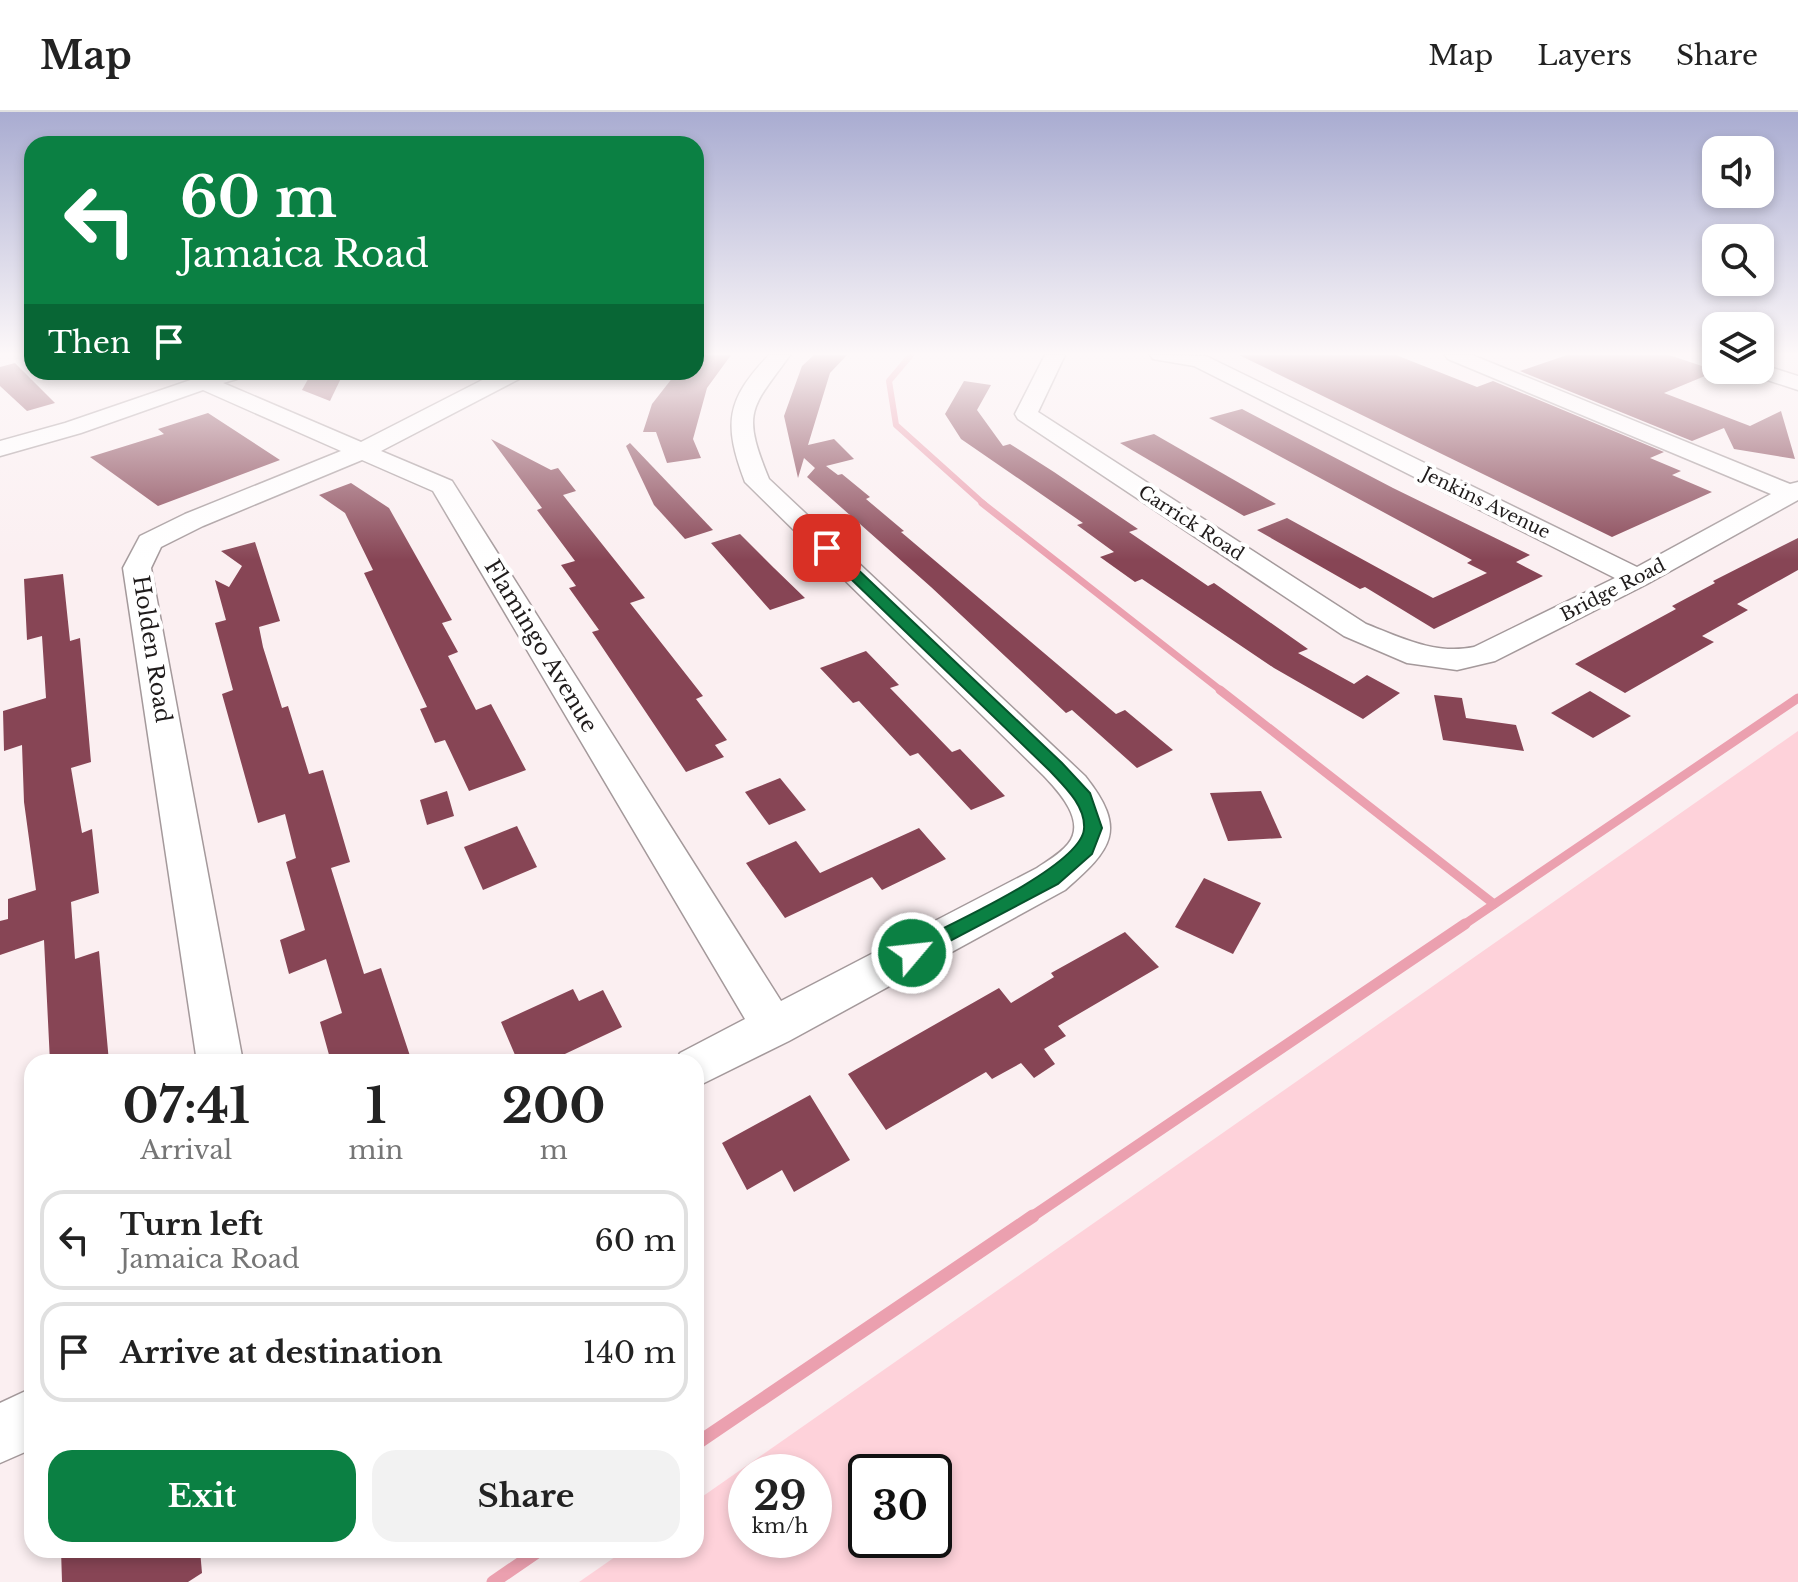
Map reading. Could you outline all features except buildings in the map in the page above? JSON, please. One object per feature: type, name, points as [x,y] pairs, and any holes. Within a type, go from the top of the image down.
[{"type":"street","points":[[0,449],[79,424]]},
{"type":"street","name":"Flamingo Avenue","points":[[309,424],[443,486],[773,1027]]},
{"type":"street","name":"Holden Road","points":[[219,1054],[137,568],[150,542],[194,520],[362,451],[417,424]]},
{"type":"street","points":[[704,1063],[1051,879],[1085,850],[1093,828],[1084,797],[1056,767],[758,482],[744,451],[740,424]]},
{"type":"street","name":"Carrick Road","points":[[1041,424],[1355,630],[1418,656]]},
{"type":"street","name":"Jenkins Avenue","points":[[1327,424],[1637,578]]},
{"type":"street","points":[[1625,424],[1795,492]]},
{"type":"street","name":"Bridge Road","points":[[1418,656],[1457,660],[1484,654],[1637,578],[1795,492]]},
{"type":"street","points":[[0,1434],[24,1421]]},
{"type":"shaded area","points":[[1798,731],[1798,1582],[579,1582],[614,1558],[704,1558],[704,1495],[728,1479],[728,1558],[832,1558],[832,1454],[763,1454]]},
{"type":"waterway","points":[[896,424],[985,505]]},
{"type":"waterway","points":[[982,503],[1223,692]]},
{"type":"waterway","points":[[1220,690],[1494,904]]},
{"type":"waterway","points":[[1462,926],[1798,698]]},
{"type":"waterway","points":[[1030,1218],[1465,924]]},
{"type":"waterway","points":[[704,1439],[1033,1216]]},
{"type":"waterway","points":[[493,1582],[528,1558]]},
{"type":"route","points":[[827,548],[1056,767],[1084,797],[1093,828],[1085,850],[1051,879],[912,953]]}]
